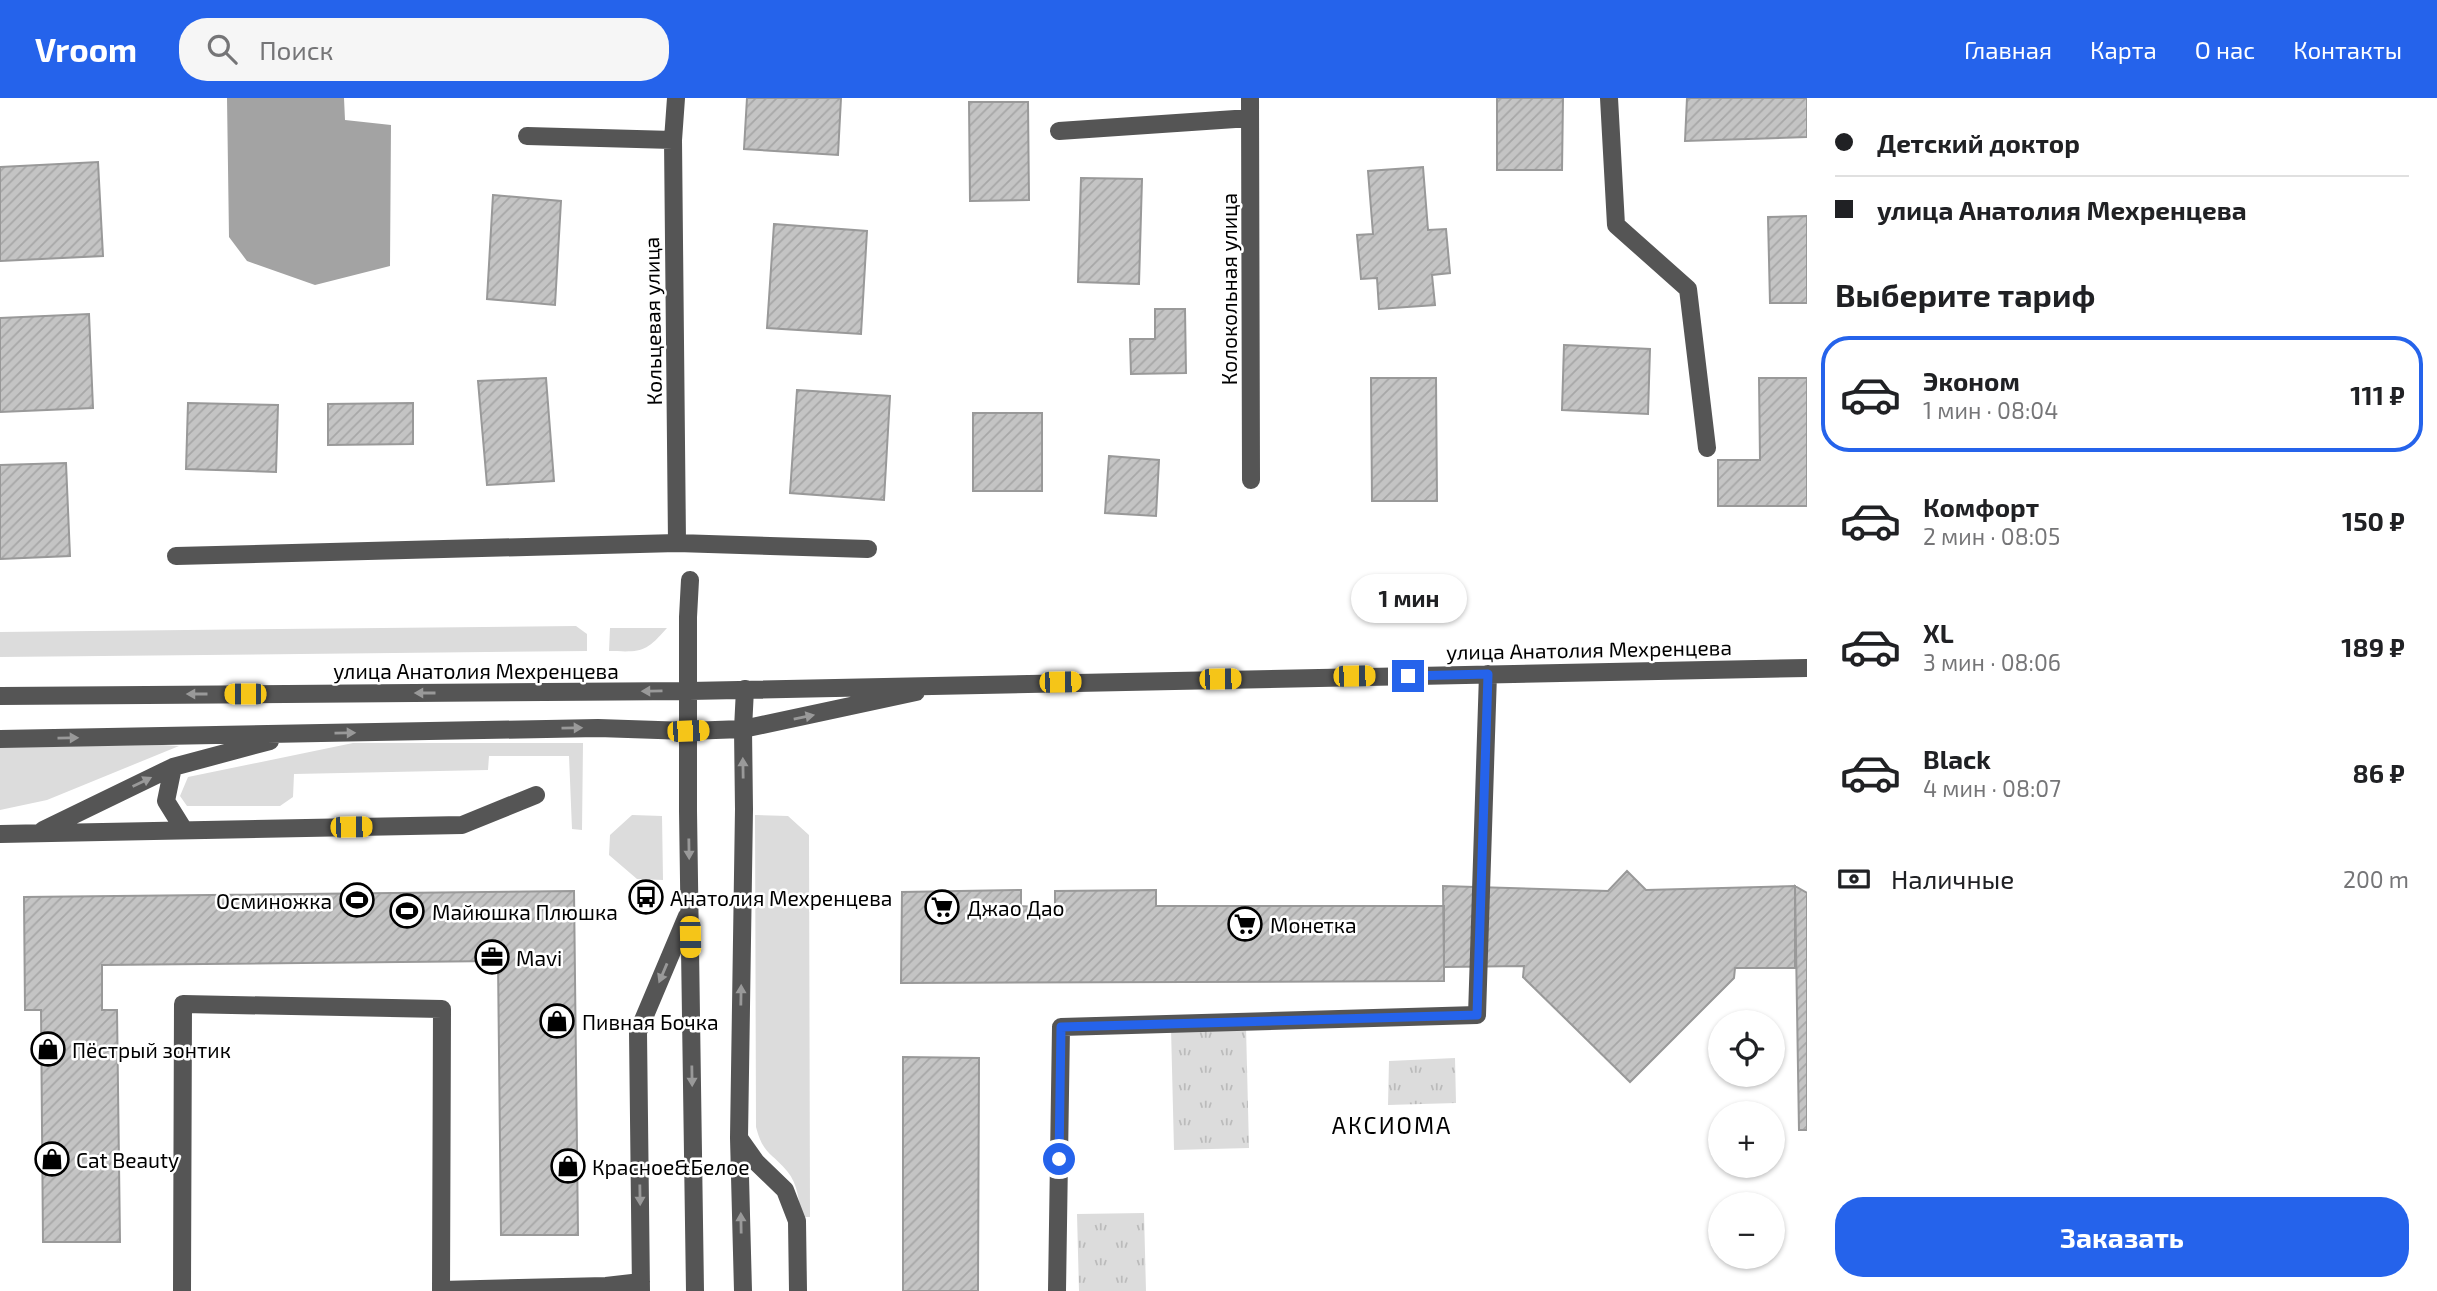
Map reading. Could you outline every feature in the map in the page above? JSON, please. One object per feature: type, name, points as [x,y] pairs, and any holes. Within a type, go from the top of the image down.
[{"type":"street","name":"Кольцевая улица","points":[[676,98],[673,140],[677,543]]},
{"type":"street","name":"Колокольная улица","points":[[1250,98],[1251,480]]},
{"type":"street","points":[[1609,98],[1616,225],[1688,289],[1707,448]]},
{"type":"street","points":[[1059,131],[1250,118]]},
{"type":"street","points":[[527,136],[673,140]]},
{"type":"street","points":[[176,556],[677,543],[868,549]]},
{"type":"street","points":[[690,580],[688,731],[695,1291]]},
{"type":"street","name":"улица Анатолия Мехренцева","points":[[0,696],[689,691],[1807,668]]},
{"type":"street","points":[[1057,1291],[1061,1027],[1477,1015],[1488,674]]},
{"type":"street","name":"улица Анатолия Мехренцева","points":[[0,738],[598,728],[688,731],[743,729],[953,684]]},
{"type":"street","points":[[743,1291],[739,1138],[745,689]]},
{"type":"street","name":"улица Анатолия Мехренцева","points":[[37,834],[173,767],[296,734]]},
{"type":"street","points":[[173,767],[166,801],[184,830]]},
{"type":"street","name":"улица Анатолия Мехренцева","points":[[0,834],[462,825],[536,795]]},
{"type":"street","points":[[182,1291],[183,1004],[442,1009],[441,1290],[641,1286],[638,1032],[690,910]]},
{"type":"street","points":[[739,1138],[756,1162],[785,1190],[789,1200],[797,1221],[798,1291]]},
{"type":"green space","points":[[576,626],[587,634],[587,651],[0,657],[0,632]]},
{"type":"green space","points":[[610,628],[667,628],[648,647],[636,651],[609,651]]},
{"type":"green space","points":[[353,743],[583,743],[582,830],[572,829],[569,756],[489,756],[488,770],[294,774],[293,797],[280,806],[187,806],[180,796],[188,777]]},
{"type":"green space","points":[[179,746],[47,800],[0,810],[0,747]]},
{"type":"green space","points":[[632,815],[662,816],[663,880],[637,879],[609,855],[610,835]]},
{"type":"green space","points":[[755,815],[788,816],[809,835],[810,1217],[801,1217],[794,1181],[765,1148],[756,1127]]},
{"type":"green space","points":[[1246,1027],[1249,1148],[1174,1150],[1171,1028]]},
{"type":"green space","points":[[1455,1058],[1456,1103],[1388,1105],[1389,1061]]},
{"type":"green space","points":[[1144,1213],[1146,1291],[1079,1291],[1077,1214]]},
{"type":"shaded area","points":[[227,98],[344,98],[345,120],[391,125],[390,266],[315,285],[247,261],[229,237]]},
{"type":"building","points":[[747,98],[841,98],[838,155],[744,149]]},
{"type":"building","points":[[1497,98],[1563,98],[1562,170],[1497,170]]},
{"type":"building","points":[[1687,98],[1807,98],[1807,137],[1685,141]]},
{"type":"building","points":[[969,102],[1028,102],[1029,200],[970,201]]},
{"type":"building","points":[[98,162],[103,256],[0,261],[0,167]]},
{"type":"building","points":[[1423,167],[1428,230],[1446,229],[1450,273],[1432,275],[1435,305],[1379,309],[1377,278],[1361,279],[1357,235],[1373,234],[1368,171]]},
{"type":"building","points":[[1081,178],[1142,179],[1139,284],[1078,282]]},
{"type":"building","points":[[493,195],[561,201],[555,305],[487,299]]},
{"type":"building","points":[[1807,216],[1807,303],[1770,303],[1768,217]]},
{"type":"building","points":[[774,224],[867,231],[861,334],[767,328]]},
{"type":"building","points":[[1155,309],[1185,309],[1186,373],[1131,374],[1130,339],[1155,339]]},
{"type":"building","points":[[89,314],[93,408],[0,412],[0,318]]},
{"type":"building","points":[[1564,345],[1650,349],[1648,414],[1562,410]]},
{"type":"building","points":[[546,378],[554,481],[487,485],[478,381]]},
{"type":"building","points":[[1371,378],[1436,378],[1437,501],[1372,501]]},
{"type":"building","points":[[1759,378],[1807,378],[1807,506],[1718,506],[1718,460],[1760,460]]},
{"type":"building","points":[[797,390],[890,396],[884,500],[790,493]]},
{"type":"building","points":[[188,403],[278,405],[276,472],[186,469]]},
{"type":"building","points":[[413,403],[413,444],[328,445],[328,404]]},
{"type":"building","points":[[973,413],[1042,413],[1042,491],[973,491]]},
{"type":"building","points":[[1109,456],[1159,460],[1156,516],[1105,513]]},
{"type":"building","points":[[66,463],[70,556],[0,559],[0,465]]},
{"type":"building","points":[[1627,871],[1646,890],[1795,886],[1795,968],[1735,968],[1734,978],[1630,1082],[1523,977],[1524,966],[1444,967],[1443,886],[1608,891]]},
{"type":"building","points":[[1795,886],[1807,893],[1807,1130],[1799,1130]]},
{"type":"building","points":[[1021,890],[1021,906],[1037,907],[1055,906],[1055,891],[1156,890],[1156,906],[1444,906],[1444,981],[901,983],[902,892]]},
{"type":"building","points":[[574,891],[578,1235],[501,1235],[498,961],[102,965],[102,1010],[117,1010],[120,1242],[43,1242],[41,1010],[25,1010],[24,897]]},
{"type":"building","points":[[903,1057],[979,1058],[978,1291],[903,1291]]},
{"type":"place","name":"Анатолия Мехренцева","points":[[646,897]]},
{"type":"place","name":"Осминожка","points":[[357,900]]},
{"type":"place","name":"Джао Дао","points":[[942,907]]},
{"type":"place","name":"Майюшка Плюшка","points":[[407,911]]},
{"type":"place","name":"Монетка","points":[[1245,924]]},
{"type":"place","name":"Mavi","points":[[492,957]]},
{"type":"place","name":"Пивная Бочка","points":[[557,1021]]},
{"type":"place","name":"Пёстрый зонтик","points":[[48,1049]]},
{"type":"place","name":"Cat Beauty","points":[[52,1159]]},
{"type":"place","name":"Красное&Белое","points":[[568,1166]]},
{"type":"district","name":"АКСИОМА","points":[[1392,1125]]},
{"type":"route","points":[[1059,1159],[1061,1027],[1477,1015],[1488,674],[1408,676]]}]
